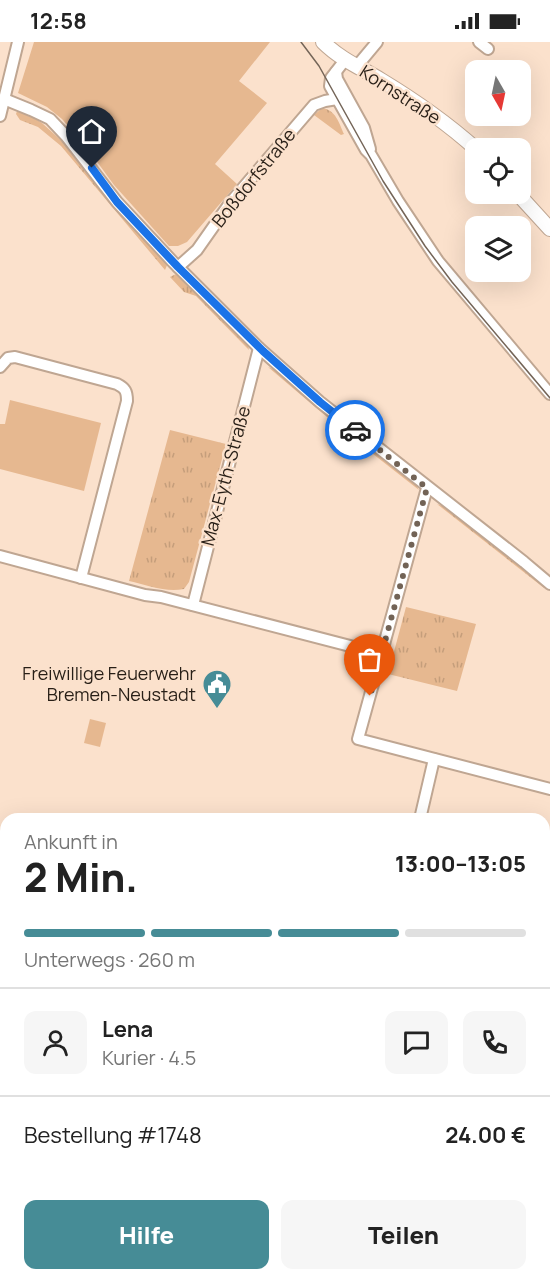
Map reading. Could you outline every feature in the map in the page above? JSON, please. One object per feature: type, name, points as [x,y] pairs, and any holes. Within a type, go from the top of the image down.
[{"type":"street","points":[[0,113],[18,42]]},
{"type":"street","name":"Kornstraße","points":[[323,42],[351,63],[411,99],[465,140]]},
{"type":"street","points":[[377,42],[336,72],[330,86],[366,150],[438,261],[550,394]]},
{"type":"street","points":[[336,72],[337,79],[364,128],[371,155]]},
{"type":"street","points":[[4,99],[50,119],[117,202],[259,348],[320,402],[550,584]]},
{"type":"street","name":"Boßdorfstraße","points":[[178,267],[197,250],[230,203],[314,105],[337,99]]},
{"type":"street","points":[[527,204],[550,229]]},
{"type":"street","name":"Max-Eyth-Straße","points":[[192,605],[259,348]]},
{"type":"street","points":[[0,367],[8,358],[15,357],[117,384],[127,393],[81,578]]},
{"type":"street","points":[[427,488],[358,739],[550,789]]},
{"type":"street","points":[[0,556],[381,654]]},
{"type":"street","points":[[421,813],[434,759]]},
{"type":"green space","points":[[34,42],[270,42],[239,81],[267,103],[215,164],[237,184],[187,242],[178,246],[169,246],[114,185],[62,119],[47,107],[18,93]]},
{"type":"green space","points":[[322,108],[334,114],[344,134],[341,135],[314,115]]},
{"type":"green space","points":[[17,111],[26,113],[42,123],[64,143],[168,263],[165,270],[61,146],[38,127],[20,120],[16,114]]},
{"type":"green space","points":[[178,273],[248,345],[249,350],[196,296],[184,292],[170,277]]},
{"type":"green space","points":[[268,367],[278,371],[343,427],[415,483],[419,490],[341,429]]},
{"type":"green space","points":[[10,400],[101,423],[84,491],[0,469],[0,424],[5,424]]},
{"type":"green space","points":[[170,430],[226,444],[189,582],[184,589],[177,590],[156,588],[129,581]]},
{"type":"green space","points":[[437,504],[448,508],[542,583],[544,588]]},
{"type":"green space","points":[[406,607],[476,624],[457,691],[388,674]]},
{"type":"green space","points":[[90,719],[106,723],[100,747],[84,743]]},
{"type":"tram line","points":[[301,42],[319,66],[383,181],[425,246],[452,282],[550,398]]},
{"type":"way so far","points":[[355,430],[427,488],[370,696]]},
{"type":"place","name":"Freiwillige Feuerwehr Bremen-Neustadt","points":[[217,710]]},
{"type":"route","points":[[92,168],[117,202],[178,267],[263,351],[355,430]]}]
